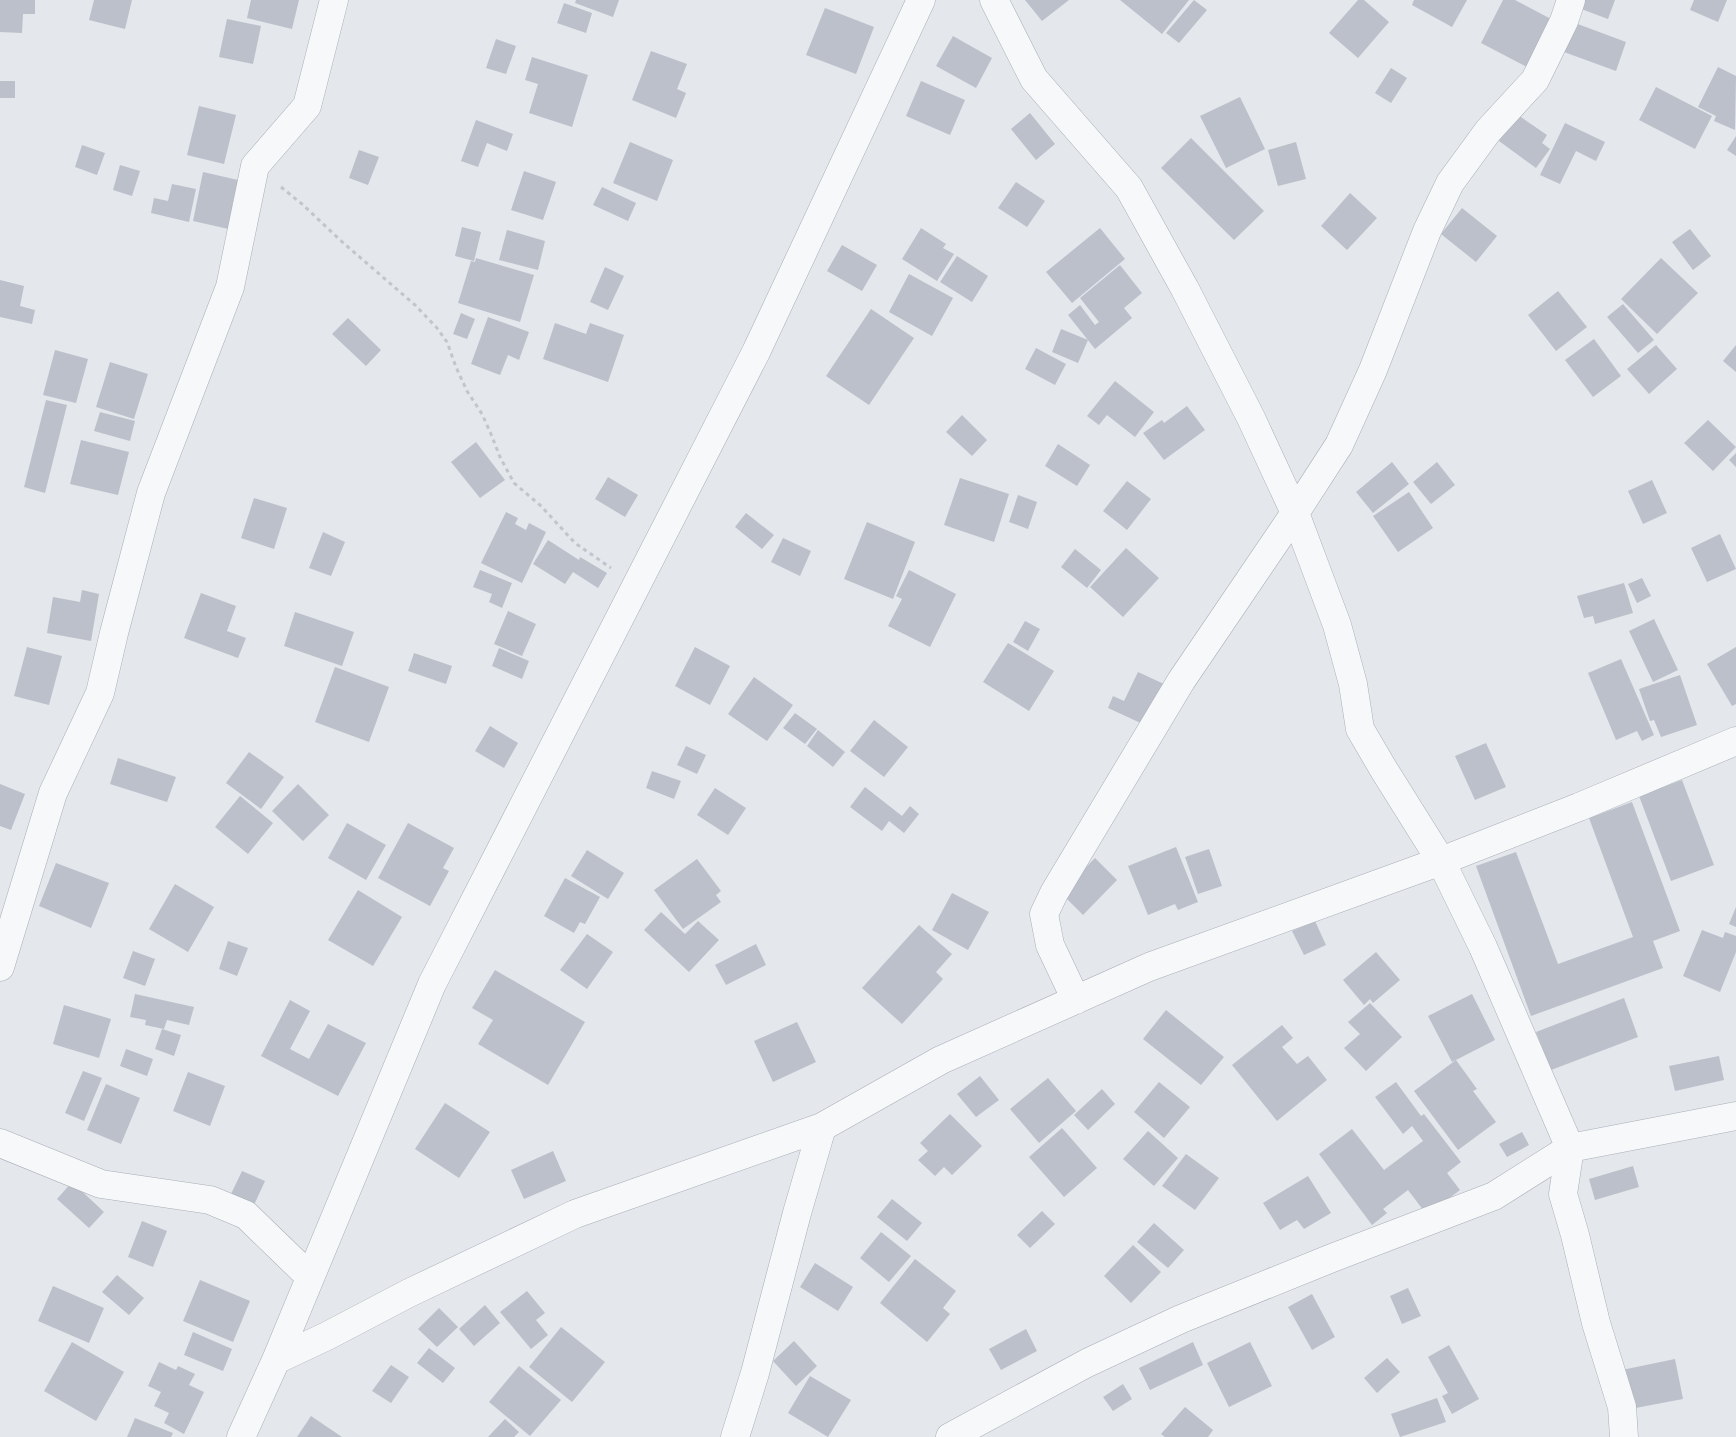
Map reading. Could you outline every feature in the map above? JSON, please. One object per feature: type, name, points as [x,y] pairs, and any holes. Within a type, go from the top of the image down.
[{"type":"street","points":[[0,967],[53,793],[100,693],[151,493],[230,287],[255,166],[306,106],[334,0]]},
{"type":"street","points":[[241,1437],[276,1360],[432,984],[756,352],[921,0]]},
{"type":"street","points":[[994,0],[1034,79],[1128,188],[1185,289],[1251,418],[1295,513],[1337,625],[1354,684],[1360,729],[1441,861],[1514,1016],[1570,1148],[1563,1194],[1575,1234],[1596,1323],[1622,1407],[1624,1437]]},
{"type":"street","points":[[1076,1000],[1050,944],[1044,914],[1054,893],[1181,681],[1339,445],[1373,370],[1428,231],[1450,183],[1488,131],[1535,80],[1564,21],[1571,0]]},
{"type":"street","points":[[276,1360],[327,1336],[409,1293],[575,1214],[822,1127],[941,1060],[1148,967],[1441,861],[1579,807],[1736,741]]},
{"type":"street","points":[[950,1437],[1087,1363],[1182,1319],[1332,1258],[1494,1196],[1570,1148],[1736,1116]]},
{"type":"street","points":[[735,1437],[755,1373],[792,1231],[822,1127]]},
{"type":"street","points":[[0,1144],[101,1184],[210,1200],[246,1215],[310,1277]]},
{"type":"path","points":[[255,166],[302,204],[340,240],[415,305],[437,328],[447,342],[467,391],[482,414],[500,457],[514,483],[541,506],[575,543],[637,584]]},
{"type":"building","points":[[0,0],[35,0],[35,14],[23,14],[22,33],[0,32]]},
{"type":"building","points":[[94,0],[132,0],[125,29],[89,20]]},
{"type":"building","points":[[251,0],[299,0],[292,29],[247,18]]},
{"type":"building","points":[[576,0],[619,0],[613,17],[575,3]]},
{"type":"building","points":[[1025,0],[1069,0],[1042,21]]},
{"type":"building","points":[[1120,0],[1189,0],[1162,34]]},
{"type":"building","points":[[1194,0],[1207,10],[1179,43],[1166,33]]},
{"type":"building","points":[[1358,0],[1364,0],[1389,22],[1358,58],[1329,33]]},
{"type":"building","points":[[1414,0],[1467,0],[1452,27],[1412,5]]},
{"type":"building","points":[[1503,0],[1515,0],[1551,19],[1527,67],[1481,43]]},
{"type":"building","points":[[1578,0],[1615,0],[1608,19],[1576,7]]},
{"type":"building","points":[[1694,0],[1727,0],[1718,22],[1690,10]]},
{"type":"building","points":[[564,3],[592,13],[586,33],[557,23]]},
{"type":"building","points":[[825,8],[874,27],[856,74],[806,55]]},
{"type":"building","points":[[227,19],[261,26],[253,64],[219,57]]},
{"type":"building","points":[[1575,23],[1626,42],[1616,71],[1564,52]]},
{"type":"building","points":[[953,36],[992,58],[976,88],[936,66]]},
{"type":"building","points":[[496,39],[516,46],[506,74],[486,68]]},
{"type":"building","points":[[651,51],[687,64],[677,89],[686,93],[676,118],[632,100]]},
{"type":"building","points":[[532,57],[588,75],[572,127],[529,113],[538,84],[525,80]]},
{"type":"building","points":[[1718,67],[1736,76],[1735,130],[1714,121],[1716,116],[1698,107]]},
{"type":"building","points":[[1391,68],[1407,78],[1391,103],[1375,93]]},
{"type":"building","points":[[0,81],[15,81],[15,98],[0,98]]},
{"type":"building","points":[[921,81],[965,100],[950,135],[906,116]]},
{"type":"building","points":[[1656,87],[1712,116],[1695,149],[1639,120]]},
{"type":"building","points":[[1240,97],[1265,149],[1226,168],[1200,116]]},
{"type":"building","points":[[199,106],[236,115],[224,164],[187,155]]},
{"type":"building","points":[[1030,113],[1055,144],[1036,160],[1011,129]]},
{"type":"building","points":[[1518,115],[1547,135],[1542,143],[1550,149],[1536,168],[1499,141]]},
{"type":"building","points":[[476,120],[513,134],[507,151],[487,143],[478,167],[461,161]]},
{"type":"building","points":[[1565,123],[1605,142],[1596,161],[1576,151],[1560,184],[1540,175]]},
{"type":"building","points":[[1736,136],[1736,156],[1727,150]]},
{"type":"building","points":[[1191,138],[1264,211],[1234,240],[1161,168]]},
{"type":"building","points":[[630,142],[673,160],[657,201],[613,183]]},
{"type":"building","points":[[1296,142],[1306,179],[1278,186],[1268,150]]},
{"type":"building","points":[[82,145],[105,153],[97,175],[75,167]]},
{"type":"building","points":[[359,150],[379,157],[368,185],[349,178]]},
{"type":"building","points":[[120,165],[140,171],[132,196],[113,190]]},
{"type":"building","points":[[524,171],[556,182],[543,220],[511,210]]},
{"type":"building","points":[[203,172],[238,180],[232,206],[238,207],[233,230],[193,221]]},
{"type":"building","points":[[1016,182],[1045,201],[1027,227],[998,208]]},
{"type":"building","points":[[172,184],[196,189],[189,222],[151,213],[154,198],[168,201]]},
{"type":"building","points":[[602,187],[636,203],[628,221],[593,205]]},
{"type":"building","points":[[1350,193],[1377,218],[1347,250],[1321,226]]},
{"type":"building","points":[[1462,208],[1497,236],[1476,262],[1441,234]]},
{"type":"building","points":[[462,227],[481,232],[474,261],[455,256]]},
{"type":"building","points":[[921,228],[946,244],[943,248],[954,254],[937,281],[902,259]]},
{"type":"building","points":[[1100,228],[1125,259],[1072,303],[1046,272]]},
{"type":"building","points":[[1690,229],[1711,256],[1693,270],[1672,242]]},
{"type":"building","points":[[507,230],[545,241],[538,270],[499,260]]},
{"type":"building","points":[[842,245],[877,265],[862,291],[827,271]]},
{"type":"building","points":[[957,256],[988,276],[972,302],[940,282]]},
{"type":"building","points":[[476,258],[534,275],[520,322],[458,303],[471,261],[475,262]]},
{"type":"building","points":[[1661,258],[1698,293],[1657,334],[1621,299]]},
{"type":"building","points":[[1120,265],[1142,293],[1124,308],[1132,318],[1095,349],[1068,315],[1080,305],[1095,325],[1099,322],[1080,298]]},
{"type":"building","points":[[605,267],[624,276],[608,310],[590,302]]},
{"type":"building","points":[[909,274],[953,298],[932,336],[889,312]]},
{"type":"building","points":[[0,280],[24,286],[20,306],[35,310],[32,324],[0,317]]},
{"type":"building","points":[[1558,291],[1587,327],[1556,351],[1528,315]]},
{"type":"building","points":[[1623,304],[1654,340],[1638,353],[1607,317]]},
{"type":"building","points":[[871,309],[914,338],[869,405],[826,376]]},
{"type":"building","points":[[461,313],[475,319],[467,339],[453,334]]},
{"type":"building","points":[[488,317],[529,332],[519,360],[508,355],[500,375],[471,364]]},
{"type":"building","points":[[348,318],[381,350],[366,366],[332,334]]},
{"type":"building","points":[[555,323],[586,334],[590,323],[624,335],[608,382],[543,359]]},
{"type":"building","points":[[1061,329],[1088,340],[1078,363],[1052,352]]},
{"type":"building","points":[[1594,339],[1621,376],[1593,397],[1565,360]]},
{"type":"building","points":[[1656,345],[1677,369],[1649,394],[1627,369]]},
{"type":"building","points":[[1736,345],[1736,372],[1723,361]]},
{"type":"building","points":[[1036,348],[1066,364],[1055,385],[1025,369]]},
{"type":"building","points":[[55,350],[88,359],[76,403],[43,395]]},
{"type":"building","points":[[110,362],[148,374],[134,419],[96,407]]},
{"type":"building","points":[[1115,381],[1154,412],[1135,437],[1107,415],[1099,425],[1087,416]]},
{"type":"building","points":[[46,400],[67,405],[45,493],[24,487]]},
{"type":"building","points":[[1187,406],[1205,430],[1164,460],[1143,433],[1162,420],[1164,423]]},
{"type":"building","points":[[100,412],[135,421],[130,441],[94,431]]},
{"type":"building","points":[[962,415],[987,440],[972,456],[946,432]]},
{"type":"building","points":[[1708,420],[1736,447],[1713,471],[1684,443]]},
{"type":"building","points":[[81,440],[129,452],[118,495],[70,484]]},
{"type":"building","points":[[476,442],[505,480],[480,498],[451,462]]},
{"type":"building","points":[[1058,444],[1090,465],[1077,486],[1045,466]]},
{"type":"building","points":[[1736,453],[1736,467],[1729,460]]},
{"type":"building","points":[[1392,462],[1409,484],[1373,513],[1356,492]]},
{"type":"building","points":[[1437,462],[1455,485],[1431,504],[1413,482]]},
{"type":"building","points":[[608,477],[638,495],[625,517],[595,499]]},
{"type":"building","points":[[960,478],[1009,494],[994,542],[944,525]]},
{"type":"building","points":[[1652,480],[1667,513],[1643,524],[1628,491]]},
{"type":"building","points":[[1127,481],[1151,499],[1127,530],[1103,511]]},
{"type":"building","points":[[1409,492],[1433,528],[1398,552],[1373,516]]},
{"type":"building","points":[[1018,495],[1037,502],[1028,529],[1009,522]]},
{"type":"building","points":[[254,498],[287,508],[274,549],[241,538]]},
{"type":"building","points":[[506,512],[518,518],[515,524],[526,530],[529,523],[546,532],[522,583],[481,563]]},
{"type":"building","points":[[746,513],[774,535],[762,549],[735,527]]},
{"type":"building","points":[[867,522],[915,542],[893,599],[844,579]]},
{"type":"building","points":[[323,532],[345,542],[331,576],[309,568]]},
{"type":"building","points":[[1720,534],[1736,569],[1707,582],[1691,548]]},
{"type":"building","points":[[783,538],[811,551],[800,576],[771,562]]},
{"type":"building","points":[[548,540],[579,560],[580,557],[607,573],[598,588],[573,572],[565,584],[533,564]]},
{"type":"building","points":[[1126,548],[1159,578],[1123,617],[1090,587]]},
{"type":"building","points":[[1075,549],[1101,570],[1087,588],[1061,567]]},
{"type":"building","points":[[480,570],[512,583],[502,608],[489,602],[492,594],[473,587]]},
{"type":"building","points":[[909,570],[956,594],[930,647],[888,626],[902,599],[896,596]]},
{"type":"building","points":[[1642,578],[1651,596],[1637,603],[1628,584]]},
{"type":"building","points":[[1624,583],[1633,613],[1595,624],[1593,616],[1584,618],[1577,596]]},
{"type":"building","points":[[82,590],[99,594],[91,641],[47,633],[53,597],[80,602]]},
{"type":"building","points":[[201,593],[236,606],[227,631],[246,638],[238,658],[184,638]]},
{"type":"building","points":[[508,611],[536,624],[522,656],[494,644]]},
{"type":"building","points":[[295,612],[354,632],[342,666],[284,646]]},
{"type":"building","points":[[1654,619],[1678,670],[1653,682],[1629,631]]},
{"type":"building","points":[[1025,621],[1040,629],[1028,651],[1013,642]]},
{"type":"building","points":[[1008,643],[1054,671],[1029,711],[983,682]]},
{"type":"building","points":[[27,647],[62,656],[49,705],[14,696]]},
{"type":"building","points":[[695,647],[730,666],[710,705],[675,686]]},
{"type":"building","points":[[1736,647],[1736,704],[1732,706],[1707,664]]},
{"type":"building","points":[[499,648],[529,661],[522,679],[492,666]]},
{"type":"building","points":[[414,653],[452,666],[446,684],[408,671]]},
{"type":"building","points":[[1621,659],[1654,735],[1642,741],[1637,731],[1616,740],[1588,673]]},
{"type":"building","points":[[335,667],[389,687],[369,742],[315,722]]},
{"type":"building","points":[[1138,672],[1164,684],[1145,725],[1108,708],[1113,696],[1124,701]]},
{"type":"building","points":[[1680,675],[1697,725],[1661,737],[1654,720],[1650,721],[1639,689]]},
{"type":"building","points":[[754,677],[793,705],[767,741],[728,714]]},
{"type":"building","points":[[795,713],[817,729],[805,744],[783,728]]},
{"type":"building","points":[[874,720],[908,747],[884,777],[850,751]]},
{"type":"building","points":[[490,726],[518,743],[504,768],[475,751]]},
{"type":"building","points":[[818,730],[845,752],[833,767],[807,746]]},
{"type":"building","points":[[1486,743],[1506,787],[1475,800],[1455,756]]},
{"type":"building","points":[[686,746],[706,755],[697,774],[677,765]]},
{"type":"building","points":[[249,752],[284,777],[261,809],[226,783]]},
{"type":"building","points":[[118,758],[176,777],[167,802],[110,784]]},
{"type":"building","points":[[652,771],[681,781],[674,799],[646,788]]},
{"type":"building","points":[[1682,780],[1714,865],[1671,881],[1639,796]]},
{"type":"building","points":[[0,784],[25,794],[11,830],[0,826]]},
{"type":"building","points":[[298,784],[329,815],[303,841],[272,811]]},
{"type":"building","points":[[865,787],[902,816],[910,806],[919,814],[904,833],[889,821],[882,831],[850,807]]},
{"type":"building","points":[[715,788],[746,808],[728,835],[697,815]]},
{"type":"building","points":[[240,796],[273,823],[248,854],[215,827]]},
{"type":"building","points":[[1632,802],[1680,931],[1653,941],[1663,968],[1531,1016],[1476,866],[1516,852],[1558,964],[1633,937],[1589,818]]},
{"type":"building","points":[[347,823],[386,845],[366,880],[328,858]]},
{"type":"building","points":[[408,823],[454,848],[443,868],[449,871],[430,906],[378,878]]},
{"type":"building","points":[[1176,847],[1198,902],[1178,910],[1175,904],[1148,915],[1128,866]]},
{"type":"building","points":[[1209,849],[1222,886],[1198,894],[1185,857]]},
{"type":"building","points":[[587,850],[624,873],[608,899],[571,876]]},
{"type":"building","points":[[1095,858],[1117,880],[1083,915],[1061,893]]},
{"type":"building","points":[[697,859],[721,891],[716,895],[721,902],[683,929],[654,890]]},
{"type":"building","points":[[56,863],[109,883],[91,928],[39,906]]},
{"type":"building","points":[[565,878],[600,897],[585,924],[580,922],[574,933],[544,916]]},
{"type":"building","points":[[175,884],[214,907],[188,952],[149,929]]},
{"type":"building","points":[[358,890],[402,917],[373,966],[328,940]]},
{"type":"building","points":[[952,893],[989,912],[968,950],[932,930]]},
{"type":"building","points":[[1736,907],[1736,927],[1729,924]]},
{"type":"building","points":[[661,912],[685,934],[698,921],[719,940],[689,972],[644,930]]},
{"type":"building","points":[[1315,921],[1326,945],[1304,955],[1292,931]]},
{"type":"building","points":[[919,925],[952,954],[936,972],[943,979],[902,1024],[862,988]]},
{"type":"building","points":[[1702,930],[1723,938],[1725,932],[1736,936],[1736,952],[1720,992],[1683,976]]},
{"type":"building","points":[[587,934],[613,952],[587,989],[560,970]]},
{"type":"building","points":[[228,941],[248,948],[237,976],[219,969]]},
{"type":"building","points":[[756,944],[766,965],[726,985],[715,965]]},
{"type":"building","points":[[133,951],[155,959],[145,986],[123,978]]},
{"type":"building","points":[[1376,952],[1400,980],[1373,1003],[1370,999],[1364,1005],[1343,980]]},
{"type":"building","points":[[495,970],[585,1022],[548,1085],[478,1044],[493,1020],[472,1008]]},
{"type":"building","points":[[135,994],[194,1007],[189,1025],[167,1020],[164,1029],[145,1025],[146,1020],[130,1017]]},
{"type":"building","points":[[1472,994],[1495,1040],[1452,1062],[1428,1016]]},
{"type":"building","points":[[1624,998],[1638,1037],[1551,1070],[1536,1032]]},
{"type":"building","points":[[290,1000],[310,1011],[290,1049],[309,1059],[328,1024],[366,1043],[338,1096],[261,1056]]},
{"type":"building","points":[[1370,1003],[1402,1037],[1366,1071],[1344,1048],[1360,1034],[1348,1022]]},
{"type":"building","points":[[64,1005],[111,1019],[99,1058],[53,1044]]},
{"type":"building","points":[[1166,1010],[1224,1057],[1201,1085],[1143,1039]]},
{"type":"building","points":[[797,1022],[816,1062],[773,1082],[754,1041]]},
{"type":"building","points":[[1282,1025],[1293,1038],[1282,1047],[1297,1064],[1308,1056],[1327,1080],[1277,1121],[1232,1065]]},
{"type":"building","points":[[162,1029],[181,1035],[174,1056],[155,1049]]},
{"type":"building","points":[[126,1049],[153,1059],[147,1076],[120,1066]]},
{"type":"building","points":[[1719,1056],[1724,1080],[1675,1091],[1669,1066]]},
{"type":"building","points":[[1456,1060],[1477,1089],[1473,1091],[1496,1122],[1458,1150],[1414,1091]]},
{"type":"building","points":[[83,1071],[102,1078],[84,1121],[65,1113]]},
{"type":"building","points":[[188,1072],[225,1086],[210,1126],[173,1111]]},
{"type":"building","points":[[980,1076],[999,1100],[976,1117],[957,1094]]},
{"type":"building","points":[[1048,1078],[1076,1111],[1039,1143],[1010,1109]]},
{"type":"building","points":[[1159,1082],[1190,1107],[1164,1138],[1134,1112]]},
{"type":"building","points":[[1396,1082],[1421,1116],[1424,1114],[1461,1162],[1447,1173],[1460,1190],[1427,1215],[1408,1190],[1383,1209],[1387,1213],[1372,1225],[1319,1154],[1352,1129],[1384,1170],[1423,1141],[1412,1126],[1403,1134],[1375,1097]]},
{"type":"building","points":[[106,1084],[140,1098],[121,1144],[87,1130]]},
{"type":"building","points":[[1102,1089],[1115,1104],[1088,1130],[1074,1115]]},
{"type":"building","points":[[445,1103],[490,1132],[459,1178],[415,1149]]},
{"type":"building","points":[[950,1114],[982,1146],[952,1175],[944,1167],[935,1176],[918,1160],[928,1151],[920,1143]]},
{"type":"building","points":[[1062,1128],[1097,1168],[1064,1197],[1029,1157]]},
{"type":"building","points":[[1148,1131],[1178,1158],[1154,1186],[1123,1159]]},
{"type":"building","points":[[1522,1132],[1529,1145],[1507,1157],[1499,1144]]},
{"type":"building","points":[[553,1151],[566,1181],[524,1199],[511,1170]]},
{"type":"building","points":[[1186,1154],[1219,1178],[1195,1210],[1162,1186]]},
{"type":"building","points":[[1633,1166],[1639,1187],[1595,1200],[1589,1179]]},
{"type":"building","points":[[242,1171],[265,1181],[254,1205],[231,1194]]},
{"type":"building","points":[[1308,1176],[1331,1213],[1304,1229],[1297,1220],[1280,1230],[1263,1203]]},
{"type":"building","points":[[72,1182],[104,1212],[89,1228],[57,1199]]},
{"type":"building","points":[[892,1199],[922,1223],[907,1241],[877,1217]]},
{"type":"building","points":[[1042,1211],[1055,1224],[1030,1248],[1017,1235]]},
{"type":"building","points":[[142,1221],[167,1231],[153,1267],[128,1257]]},
{"type":"building","points":[[1154,1223],[1184,1250],[1168,1268],[1137,1242]]},
{"type":"building","points":[[881,1232],[911,1256],[889,1282],[860,1258]]},
{"type":"building","points":[[1133,1245],[1161,1272],[1131,1303],[1104,1276]]},
{"type":"building","points":[[915,1259],[956,1291],[943,1308],[950,1314],[927,1342],[880,1303]]},
{"type":"building","points":[[815,1263],[853,1287],[838,1311],[800,1287]]},
{"type":"building","points":[[117,1275],[144,1298],[129,1315],[102,1292]]},
{"type":"building","points":[[200,1280],[250,1301],[233,1342],[183,1321]]},
{"type":"building","points":[[53,1286],[104,1308],[89,1343],[38,1321]]},
{"type":"building","points":[[1408,1288],[1421,1316],[1402,1324],[1390,1296]]},
{"type":"building","points":[[527,1291],[545,1313],[536,1320],[548,1335],[531,1349],[500,1312]]},
{"type":"building","points":[[1312,1294],[1335,1337],[1312,1350],[1288,1307]]},
{"type":"building","points":[[485,1305],[500,1323],[474,1346],[459,1329]]},
{"type":"building","points":[[439,1308],[458,1327],[437,1347],[418,1329]]},
{"type":"building","points":[[561,1327],[605,1362],[572,1402],[529,1367]]},
{"type":"building","points":[[1026,1329],[1037,1351],[1001,1370],[989,1349]]},
{"type":"building","points":[[193,1332],[232,1349],[223,1371],[184,1355]]},
{"type":"building","points":[[794,1341],[817,1366],[796,1386],[773,1361]]},
{"type":"building","points":[[72,1342],[124,1372],[96,1421],[44,1391]]},
{"type":"building","points":[[1193,1342],[1203,1365],[1150,1390],[1139,1368]]},
{"type":"building","points":[[1250,1342],[1272,1386],[1229,1407],[1207,1363]]},
{"type":"building","points":[[1449,1345],[1479,1399],[1452,1414],[1442,1396],[1448,1393],[1428,1357]]},
{"type":"building","points":[[429,1348],[455,1368],[443,1383],[417,1363]]},
{"type":"building","points":[[1387,1358],[1400,1372],[1377,1393],[1364,1378]]},
{"type":"building","points":[[1675,1359],[1683,1399],[1625,1410],[1617,1371]]},
{"type":"building","points":[[159,1362],[176,1370],[178,1366],[195,1374],[189,1385],[204,1392],[184,1434],[164,1423],[169,1413],[154,1406],[161,1392],[148,1386]]},
{"type":"building","points":[[391,1365],[409,1377],[391,1403],[372,1391]]},
{"type":"building","points":[[519,1366],[561,1400],[530,1436],[489,1402]]},
{"type":"building","points":[[810,1376],[851,1400],[828,1437],[788,1413]]},
{"type":"building","points":[[1123,1384],[1132,1399],[1113,1411],[1103,1397]]},
{"type":"building","points":[[1437,1398],[1446,1422],[1400,1437],[1391,1414]]},
{"type":"building","points":[[1185,1407],[1213,1430],[1208,1437],[1165,1437],[1161,1434]]},
{"type":"building","points":[[311,1416],[342,1437],[297,1437]]},
{"type":"building","points":[[135,1418],[173,1433],[171,1437],[127,1437]]},
{"type":"building","points":[[505,1419],[519,1432],[514,1437],[488,1437]]}]
